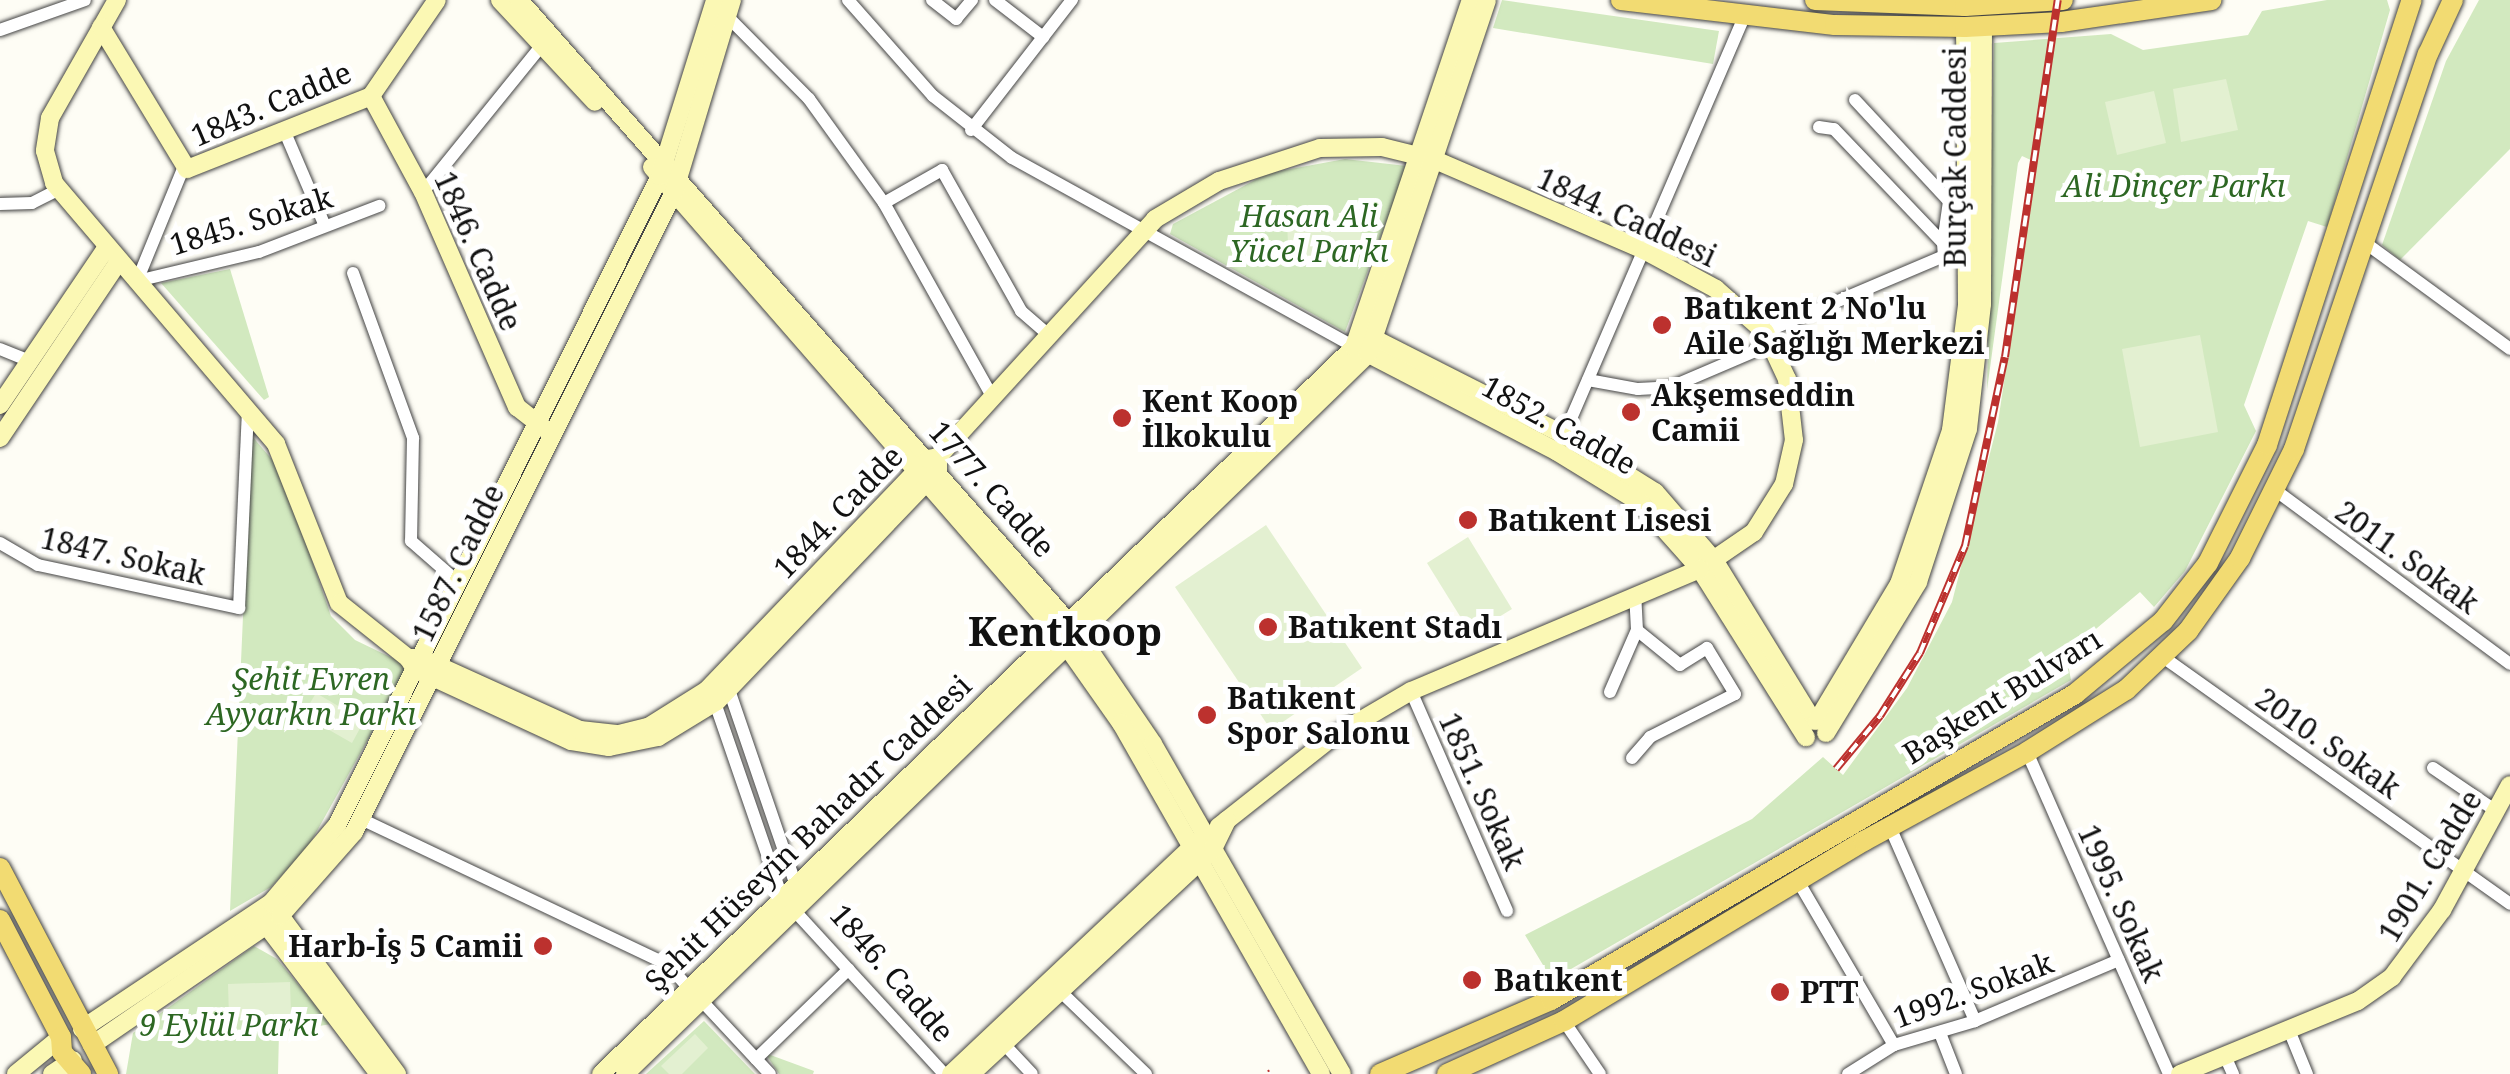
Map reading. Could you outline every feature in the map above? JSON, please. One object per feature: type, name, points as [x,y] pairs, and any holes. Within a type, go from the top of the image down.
[{"type":"main road","points":[[1620,0],[1744,18],[2211,0]]},
{"type":"main road","points":[[1815,0],[1975,11],[2063,0]]},
{"type":"main road","name":"Başkent Bulvarı","points":[[1380,1074],[1551,1000],[2075,694],[2163,621],[2208,562],[2267,445],[2412,0]]},
{"type":"main road","name":"Başkent Bulvarı","points":[[1446,1074],[1564,1021],[1798,880],[2028,752],[2126,690],[2163,657],[2226,581],[2275,490],[2428,54],[2453,0]]},
{"type":"main road","points":[[0,868],[108,1074]]},
{"type":"main road","points":[[0,920],[61,1037],[62,1052],[77,1067],[87,1037]]},
{"type":"main road","points":[[61,1037],[87,1037]]},
{"type":"street","points":[[0,30],[85,0]]},
{"type":"street","name":"1844. Cadde","points":[[116,0],[46,130],[47,163],[58,190],[248,410],[286,462],[339,603],[423,666],[559,736],[596,746],[658,737],[718,689],[930,467]]},
{"type":"street","name":"1843. Cadde","points":[[101,27],[183,169],[371,96],[438,0]]},
{"type":"street","name":"1777. Cadde","points":[[500,0],[669,178],[930,467],[1066,632],[1342,1074]]},
{"type":"street","name":"1777. Cadde","points":[[520,0],[669,178]]},
{"type":"street","name":"1587. Cadde","points":[[669,178],[714,0]]},
{"type":"street","points":[[848,0],[971,130],[1142,230],[1365,343]]},
{"type":"street","points":[[932,0],[956,19],[972,0]]},
{"type":"street","points":[[995,0],[1043,38]]},
{"type":"street","points":[[971,130],[1072,0]]},
{"type":"street","name":"Şehit Hüseyin Bahadır Caddesi","points":[[1428,157],[1471,0]]},
{"type":"street","name":"Şehit Hüseyin Bahadır Caddesi","points":[[625,1074],[798,881],[1066,632],[1365,343],[1487,0]]},
{"type":"street","points":[[730,8],[809,99],[884,203],[992,398]]},
{"type":"street","name":"1587. Cadde","points":[[269,914],[337,825],[545,430],[669,178],[730,8]]},
{"type":"street","name":"Burçak Caddesi","points":[[1816,728],[1899,584],[1931,504],[1960,385],[1975,11]]},
{"type":"street","name":"Burçak Caddesi","points":[[1816,728],[1925,565],[1968,429],[1982,304],[1975,11]]},
{"type":"street","points":[[1564,435],[1744,18]]},
{"type":"street","points":[[423,192],[542,45]]},
{"type":"street","name":"1846. Cadde","points":[[371,96],[423,192],[517,407],[545,430]]},
{"type":"street","points":[[1855,100],[1949,201],[1943,250]]},
{"type":"street","points":[[1818,127],[1834,129],[1943,250]]},
{"type":"street","points":[[284,130],[326,226]]},
{"type":"street","name":"1844. Caddesi","points":[[930,467],[1142,230],[1199,190],[1283,156],[1363,146],[1428,157],[1644,250],[1716,289],[1769,338],[1792,400],[1790,466],[1764,520],[1707,564],[1410,692],[1331,738],[1227,820],[1202,848]]},
{"type":"street","points":[[137,281],[183,169]]},
{"type":"street","points":[[884,203],[942,170],[1021,311],[1049,335]]},
{"type":"street","points":[[0,204],[32,203],[58,190]]},
{"type":"street","name":"1845. Sokak","points":[[137,281],[259,252],[380,206]]},
{"type":"street","points":[[2364,242],[2510,349]]},
{"type":"street","points":[[1588,380],[1638,390],[1671,387],[1943,250],[1968,246]]},
{"type":"street","points":[[0,404],[113,254]]},
{"type":"street","points":[[0,438],[113,254]]},
{"type":"street","points":[[353,272],[413,438],[411,540],[458,584]]},
{"type":"street","name":"1852. Cadde","points":[[1365,343],[1620,488],[1707,564]]},
{"type":"street","name":"1852. Cadde","points":[[1365,343],[1564,435],[1648,486],[1707,564],[1816,728]]},
{"type":"street","points":[[0,349],[30,361]]},
{"type":"street","name":"1847. Sokak","points":[[0,543],[38,565],[239,608],[248,410]]},
{"type":"street","name":"1587. Cadde","points":[[87,1037],[323,874],[361,818],[458,584],[545,430]]},
{"type":"street","name":"2011. Sokak","points":[[2275,490],[2510,664]]},
{"type":"street","points":[[1610,692],[1638,630],[1635,597]]},
{"type":"street","points":[[1632,758],[1650,737],[1734,694],[1707,648],[1680,666],[1638,630]]},
{"type":"street","name":"Şehit Hüseyin Bahadır Caddesi","points":[[601,1074],[799,908],[1066,632]]},
{"type":"street","name":"2010. Sokak","points":[[2163,657],[2510,904]]},
{"type":"street","points":[[718,689],[782,897]]},
{"type":"street","name":"1846. Cadde","points":[[718,689],[798,881],[799,908]]},
{"type":"street","name":"1851. Sokak","points":[[1410,692],[1507,911]]},
{"type":"street","name":"1995. Sokak","points":[[2028,752],[2169,1074]]},
{"type":"street","points":[[2433,768],[2496,811]]},
{"type":"street","name":"1901. Cadde","points":[[2180,1074],[2358,1001],[2392,977],[2464,870],[2510,785]]},
{"type":"street","points":[[361,818],[668,965],[770,1074]]},
{"type":"street","points":[[1890,827],[1976,1021]]},
{"type":"street","points":[[970,1074],[1202,848]]},
{"type":"street","points":[[947,1074],[1202,848]]},
{"type":"street","name":"1777. Cadde","points":[[1202,848],[1312,1066],[1321,1074]]},
{"type":"street","points":[[1798,880],[1894,1045]]},
{"type":"street","name":"1846. Cadde","points":[[782,897],[799,908],[849,969],[947,1074]]},
{"type":"street","points":[[269,914],[379,1074]]},
{"type":"street","points":[[269,914],[397,1074]]},
{"type":"street","name":"1992. Sokak","points":[[1848,1074],[1894,1045],[1976,1021],[2119,960]]},
{"type":"street","points":[[756,1059],[849,969]]},
{"type":"street","points":[[1060,990],[1146,1074]]},
{"type":"street","points":[[1564,1021],[1600,1074]]},
{"type":"street","points":[[2289,1030],[2307,1074]]},
{"type":"street","points":[[1940,1033],[1956,1074]]},
{"type":"street","points":[[16,1074],[61,1037]]},
{"type":"street","points":[[1003,1044],[1032,1074]]},
{"type":"street","points":[[2226,1056],[2234,1074]]},
{"type":"street","points":[[52,1074],[77,1067]]},
{"type":"green space","points":[[1502,0],[1719,31],[1713,64],[1493,28]]},
{"type":"green space","name":"Ali Dinçer Parkı","points":[[2327,0],[2387,0],[2390,10],[2327,227],[2308,221],[2244,405],[2256,431],[2185,571],[2154,607],[2140,592],[2066,654],[2071,680],[1552,980],[1525,935],[1752,819],[1823,757],[1843,775],[1907,688],[1952,602],[1998,422],[2037,163],[2022,156],[2018,163],[1987,390],[1994,43],[2111,34],[2143,50],[2248,35],[2262,11]]},
{"type":"green space","points":[[2479,0],[2510,0],[2510,149],[2400,260],[2382,245],[2446,61]]},
{"type":"green space","points":[[2226,79],[2238,130],[2181,142],[2173,89]]},
{"type":"green space","points":[[2154,91],[2166,143],[2117,155],[2105,102]]},
{"type":"green space","name":"Hasan Ali Yücel Parkı","points":[[1345,159],[1407,166],[1345,332],[1170,234],[1173,224],[1268,173]]},
{"type":"green space","points":[[1360,220],[1362,260],[1289,263],[1287,223]]},
{"type":"green space","points":[[230,269],[269,397],[264,400],[161,283]]},
{"type":"green space","points":[[2200,335],[2218,432],[2140,447],[2122,349]]},
{"type":"green space","name":"Şehit Evren Ayyarkın Parkı","points":[[251,435],[281,470],[331,616],[355,640],[409,666],[308,847],[271,887],[230,911]]},
{"type":"green space","name":"Batıkent Stadı","points":[[1266,525],[1362,668],[1271,730],[1175,587]]},
{"type":"green space","points":[[1468,537],[1512,609],[1471,634],[1427,563]]},
{"type":"green space","points":[[316,693],[364,721],[352,743],[303,715]]},
{"type":"green space","name":"9 Eylül Parkı","points":[[254,946],[277,959],[331,1024],[279,1033],[278,1074],[126,1074],[133,1033]]},
{"type":"green space","points":[[290,982],[291,1015],[229,1017],[228,984]]},
{"type":"green space","points":[[704,1021],[755,1074],[646,1074]]},
{"type":"green space","points":[[695,1034],[708,1048],[682,1074],[669,1074],[661,1066]]},
{"type":"green space","points":[[765,1053],[814,1071],[813,1074],[779,1074]]},
{"type":"railway","points":[[1836,769],[1880,716],[1920,653],[1965,546],[2005,357],[2058,0]]},
{"type":"place","name":"Batıkent 2 No'lu Aile Sağlığı Merkezi","points":[[1662,325]]},
{"type":"place","name":"Akşemseddin Camii","points":[[1631,412]]},
{"type":"place","name":"Kent Koop İlkokulu","points":[[1122,418]]},
{"type":"place","name":"Batıkent Lisesi","points":[[1468,520]]},
{"type":"place","name":"Batıkent Stadı","points":[[1268,627]]},
{"type":"place","name":"Batıkent Spor Salonu","points":[[1207,715]]},
{"type":"place","name":"Harb-İş 5 Camii","points":[[543,946]]},
{"type":"place","name":"Batıkent","points":[[1472,980]]},
{"type":"place","name":"PTT","points":[[1780,992]]},
{"type":"district","name":"Kentkoop","points":[[1065,631]]}]
